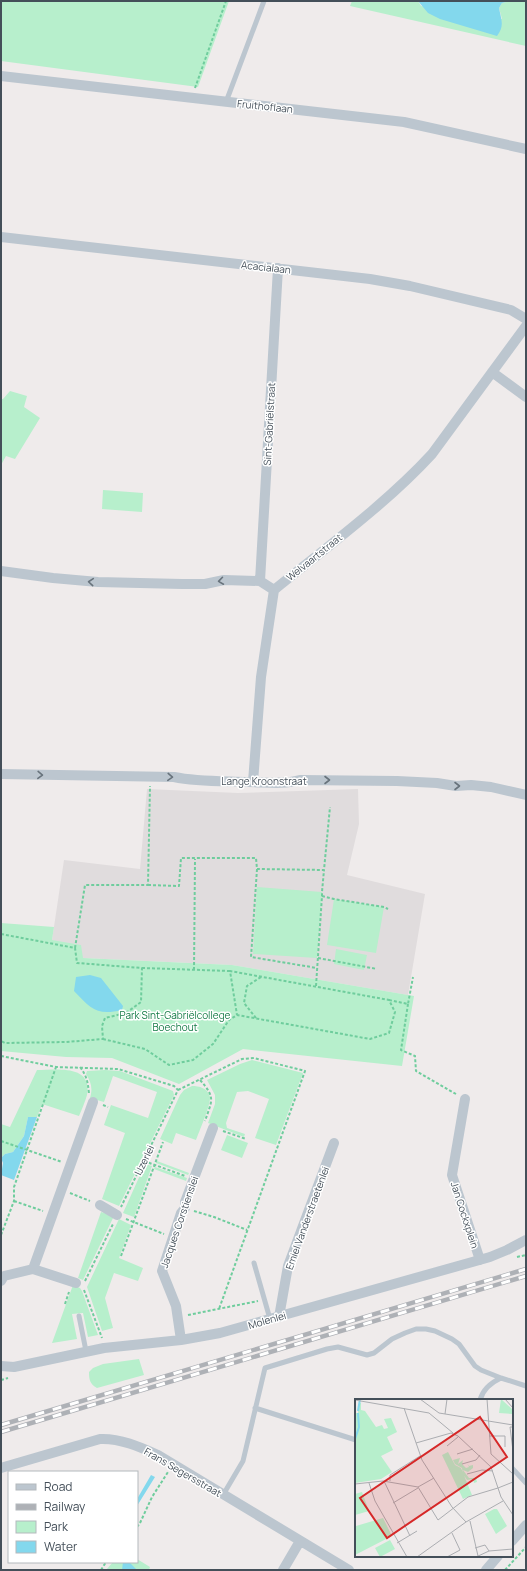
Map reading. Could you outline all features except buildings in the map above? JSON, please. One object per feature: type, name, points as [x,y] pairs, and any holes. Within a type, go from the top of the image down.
[{"type":"street","name":"Fruithoflaan","points":[[1,76],[404,122],[526,149]]},
{"type":"street","name":"Acacialaan","points":[[1,237],[370,279],[410,286],[511,310],[526,319]]},
{"type":"street","name":"Sint-Gabriëlstraat","points":[[260,581],[278,268]]},
{"type":"street","name":"Welvaartstraat","points":[[274,590],[356,523],[419,468],[432,454],[526,326]]},
{"type":"street","points":[[492,372],[526,397]]},
{"type":"street","points":[[1,571],[98,582],[205,584],[224,580],[260,581],[274,590],[261,677],[253,782]]},
{"type":"street","name":"Lange Kroonstraat","points":[[1,774],[174,777],[199,780],[292,783],[300,780],[308,780],[437,783],[456,786],[471,785],[491,787],[526,795]]},
{"type":"street","name":"Jan Cockxplein","points":[[465,1099],[452,1175],[480,1260]]},
{"type":"street","points":[[33,1269],[93,1102]]},
{"type":"street","name":"Jacques Corstienslei","points":[[181,1340],[179,1317],[162,1270],[181,1213],[185,1208],[213,1128]]},
{"type":"street","name":"Emiel Vanderstraetenlei","points":[[274,1318],[288,1266],[334,1143]]},
{"type":"street","points":[[97,1204],[117,1215]]},
{"type":"street","name":"Molenlei","points":[[1,1366],[14,1367],[104,1348],[181,1340],[220,1333],[480,1260],[507,1250],[526,1240]]},
{"type":"street","points":[[1,1281],[4,1276],[33,1269],[74,1283]]},
{"type":"street","name":"Frans Segersstraat","points":[[1,1468],[88,1442],[109,1439],[142,1448],[173,1464],[349,1570]]},
{"type":"street","points":[[513,1540],[526,1525]]},
{"type":"street","points":[[283,1570],[300,1541]]},
{"type":"street","points":[[486,1570],[497,1557]]},
{"type":"lane","points":[[226,102],[264,1]]},
{"type":"lane","points":[[254,1263],[264,1300],[274,1318]]},
{"type":"lane","points":[[79,1316],[86,1351]]},
{"type":"lane","points":[[223,1495],[243,1461],[265,1368],[338,1347],[367,1355],[374,1353],[392,1339],[416,1329],[434,1331],[452,1339],[466,1352],[475,1366],[481,1370],[526,1386]]},
{"type":"lane","points":[[480,1399],[482,1392],[488,1386],[501,1378]]},
{"type":"lane","points":[[255,1408],[355,1440]]},
{"type":"lane","points":[[513,1469],[526,1483]]},
{"type":"path","points":[[192,98],[226,1]]},
{"type":"path","points":[[148,886],[150,777]]},
{"type":"path","points":[[316,986],[322,892],[330,807]]},
{"type":"path","points":[[317,968],[251,957],[257,869],[256,858],[181,858],[179,886],[86,885],[75,948],[77,963],[142,968],[230,971],[408,1004]]},
{"type":"path","points":[[194,970],[195,858]]},
{"type":"path","points":[[257,869],[324,870]]},
{"type":"path","points":[[322,896],[388,909]]},
{"type":"path","points":[[1,934],[75,948]]},
{"type":"path","points":[[317,958],[377,969]]},
{"type":"path","points":[[103,1039],[102,1026],[104,1018],[126,1013],[141,1002],[142,968]]},
{"type":"path","points":[[230,971],[237,1015]]},
{"type":"path","points":[[256,1018],[244,1003],[247,986],[262,976]]},
{"type":"path","points":[[413,977],[401,1050],[415,1056],[416,1071],[465,1099]]},
{"type":"path","points":[[1,1042],[66,1042],[103,1039],[145,1049],[169,1065],[193,1060],[213,1044],[229,1020],[237,1015],[370,1039],[389,1033],[395,1012],[389,1000]]},
{"type":"path","points":[[1,1056],[56,1066],[118,1069],[174,1086],[178,1090],[247,1058],[254,1058],[305,1071],[219,1309]]},
{"type":"path","points":[[1,1235],[14,1201],[14,1187],[56,1066]]},
{"type":"path","points":[[200,1080],[210,1091],[212,1096],[212,1101],[204,1123],[213,1128],[246,1139]]},
{"type":"path","name":"IJzerlei","points":[[104,1348],[101,1335],[82,1286],[178,1090]]},
{"type":"path","points":[[1,1141],[70,1166]]},
{"type":"path","points":[[121,1256],[163,1142]]},
{"type":"path","points":[[144,1161],[194,1179]]},
{"type":"path","points":[[62,1190],[97,1204]]},
{"type":"path","points":[[14,1201],[53,1215]]},
{"type":"path","points":[[185,1208],[214,1217],[247,1230]]},
{"type":"path","points":[[117,1215],[133,1223],[173,1237]]},
{"type":"path","points":[[65,1304],[74,1283]]},
{"type":"path","points":[[179,1317],[264,1300]]},
{"type":"path","points":[[138,1526],[152,1497],[173,1464]]},
{"type":"path","points":[[505,1570],[526,1547]]},
{"type":"shaded area","points":[[147,789],[238,793],[358,789],[359,824],[347,875],[425,894],[408,995],[232,965],[83,958],[52,940],[64,860],[140,869]]},
{"type":"green space","points":[[1,1],[229,1],[198,87],[1,61]]},
{"type":"green space","points":[[352,1],[418,1],[421,6],[502,19],[499,8],[502,3],[510,1],[526,1],[526,46],[350,6]]},
{"type":"green space","points":[[10,391],[27,396],[24,407],[40,418],[15,459],[6,456],[1,465],[1,399],[3,399]]},
{"type":"green space","points":[[103,490],[143,493],[142,512],[102,509]]},
{"type":"green space","points":[[257,887],[322,892],[317,958],[253,954]]},
{"type":"green space","points":[[334,899],[384,907],[376,953],[327,945]]},
{"type":"green space","name":"Park Sint-Gabriëlcollege Boechout","points":[[1,923],[54,927],[52,940],[81,945],[83,958],[232,965],[414,996],[402,1066],[243,1049],[179,1084],[112,1058],[66,1057],[1,1051]]},
{"type":"green space","points":[[336,949],[367,955],[364,970],[334,964]]},
{"type":"green space","points":[[252,1060],[303,1073],[276,1145],[255,1138],[269,1099],[248,1091],[237,1092],[226,1123],[227,1128],[245,1134],[244,1137],[208,1123],[215,1104],[215,1095],[207,1080],[240,1064]]},
{"type":"green space","points":[[37,1070],[71,1071],[79,1073],[84,1078],[87,1085],[87,1095],[79,1116],[42,1104],[37,1117],[28,1117],[24,1136],[13,1152],[5,1154],[1,1158],[1,1124],[10,1127]]},
{"type":"green space","points":[[87,1071],[120,1071],[173,1091],[174,1095],[119,1206],[102,1199],[125,1133],[104,1125],[111,1105],[148,1118],[157,1092],[113,1076],[104,1102],[90,1098],[91,1088],[86,1074]]},
{"type":"green space","points":[[192,1086],[200,1087],[207,1091],[210,1097],[207,1112],[196,1140],[176,1133],[172,1144],[160,1139],[180,1095],[184,1090]]},
{"type":"green space","points":[[227,1135],[248,1143],[242,1158],[221,1150]]},
{"type":"green space","points":[[157,1161],[189,1173],[188,1175],[156,1163]]},
{"type":"green space","points":[[145,1164],[152,1166],[134,1217],[123,1213]]},
{"type":"green space","points":[[155,1167],[187,1178],[186,1181],[154,1169]]},
{"type":"green space","points":[[101,1212],[114,1216],[83,1280],[78,1278]]},
{"type":"green space","points":[[119,1219],[131,1225],[119,1258],[143,1268],[138,1281],[114,1273],[105,1298],[113,1328],[102,1331],[87,1287]]},
{"type":"green space","points":[[73,1285],[80,1288],[82,1291],[98,1335],[88,1337],[83,1313],[72,1314],[77,1339],[52,1343]]},
{"type":"green space","points":[[139,1359],[144,1375],[97,1388],[90,1382],[89,1372],[93,1368],[103,1364]]},
{"type":"green space","points":[[138,1560],[150,1567],[149,1570],[106,1570],[112,1563],[138,1563]]},
{"type":"water","points":[[418,1],[510,1],[502,3],[499,8],[502,26],[497,36],[440,19],[428,13]]},
{"type":"water","points":[[90,975],[101,978],[123,1006],[122,1010],[106,1012],[95,1010],[74,991],[76,977]]},
{"type":"water","points":[[28,1117],[37,1117],[14,1180],[1,1175],[3,1163],[1,1158],[5,1154],[13,1152],[24,1136]]},
{"type":"water","points":[[151,1475],[155,1477],[138,1504],[138,1497]]},
{"type":"water","points":[[123,1563],[130,1563],[137,1570],[122,1570]]},
{"type":"railway","points":[[1,1425],[526,1269]]},
{"type":"railway","points":[[1,1432],[526,1276]]}]
